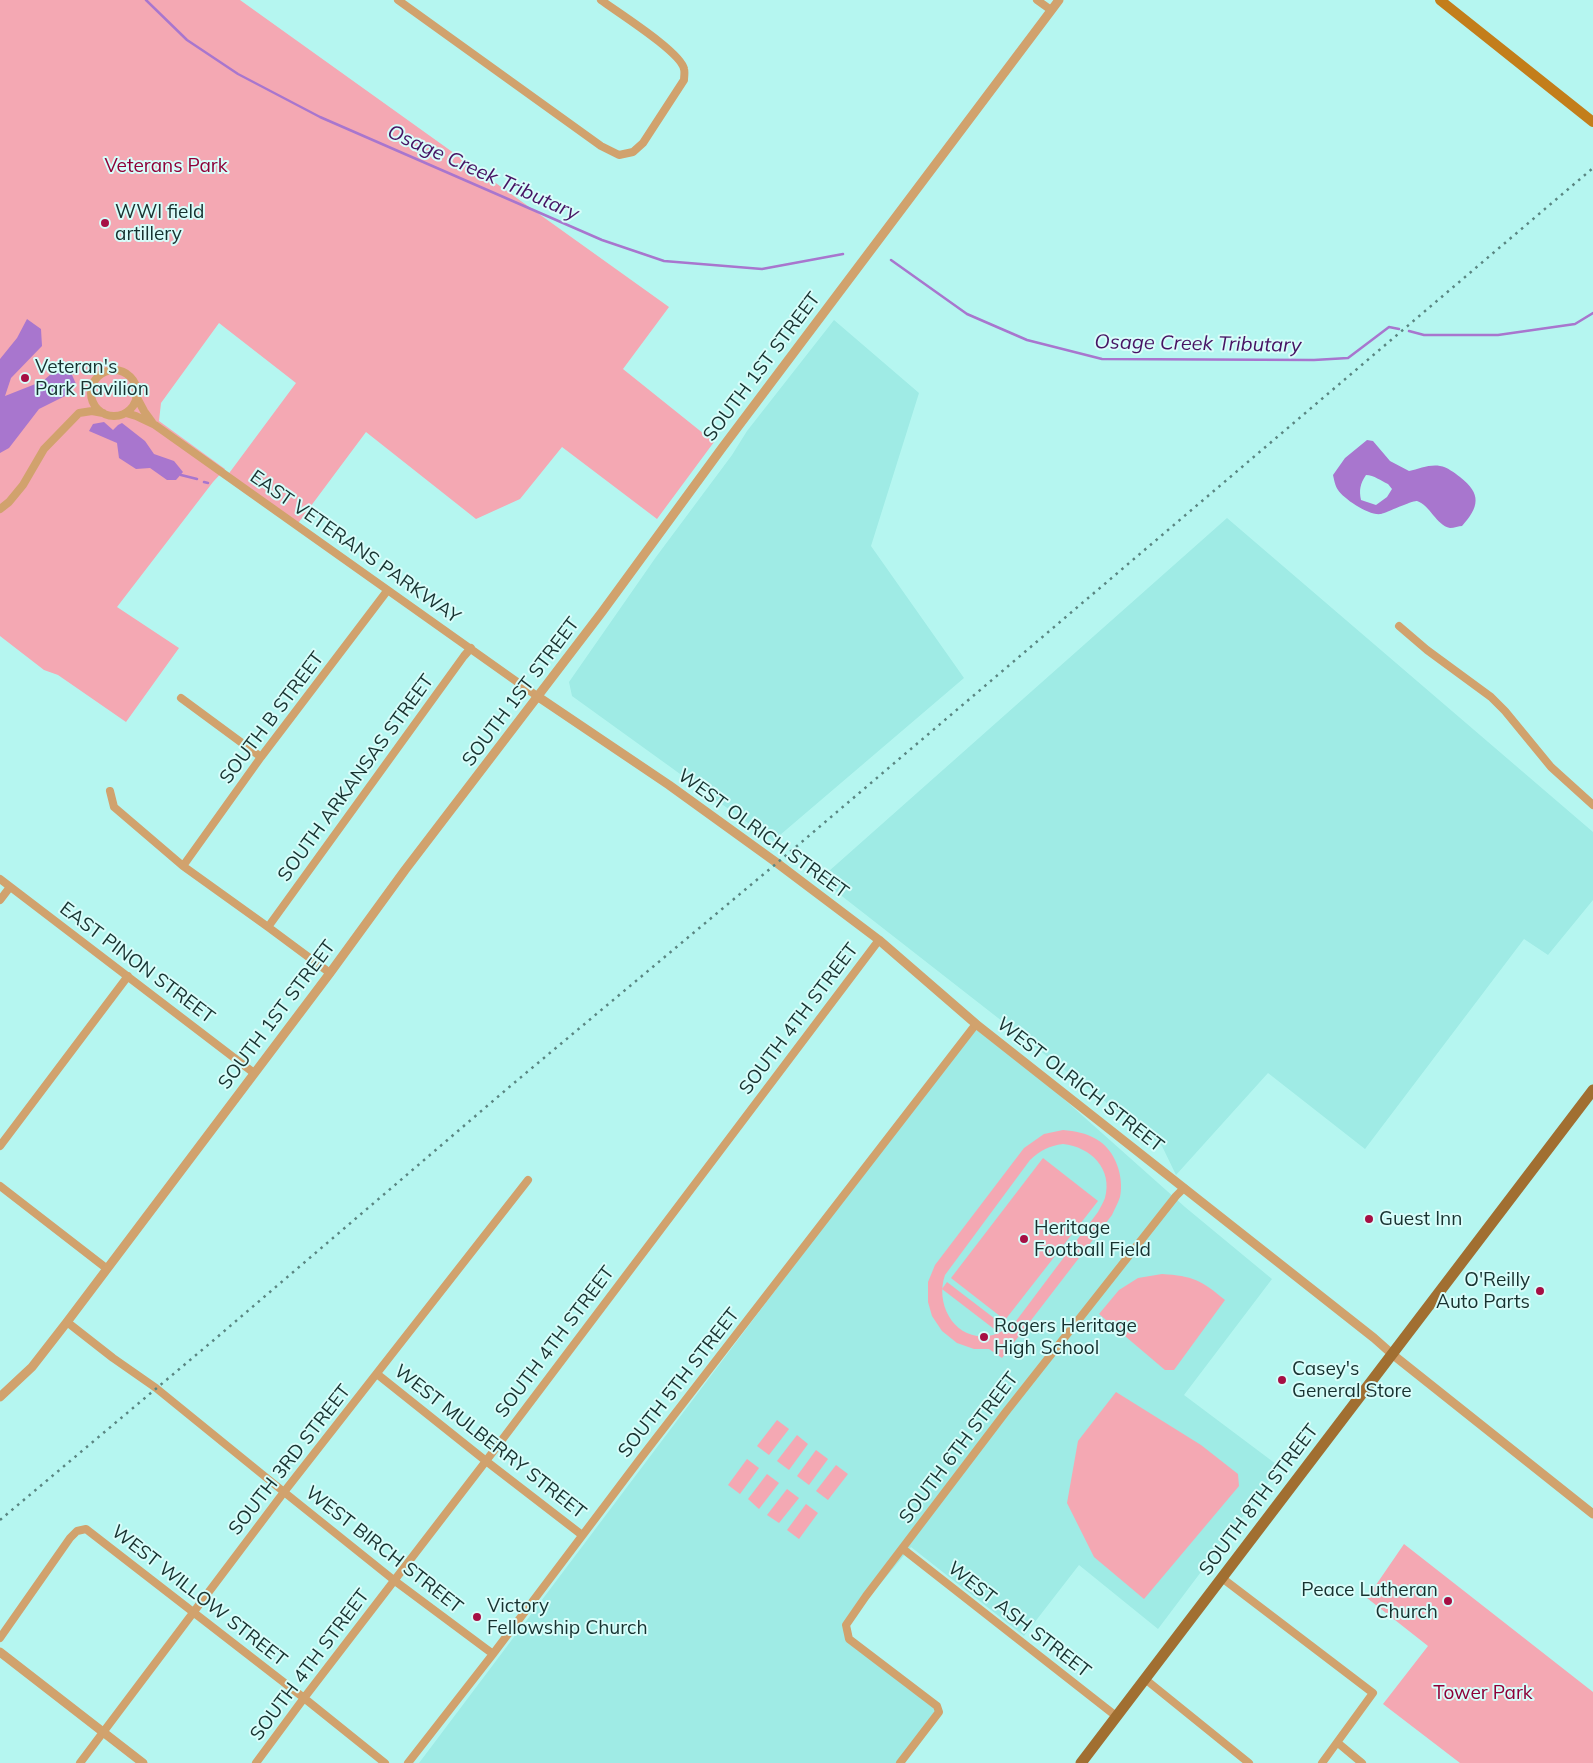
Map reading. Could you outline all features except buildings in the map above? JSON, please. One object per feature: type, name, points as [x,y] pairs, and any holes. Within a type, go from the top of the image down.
[{"type":"main road","points":[[1440,0],[1593,122]]},
{"type":"main road","name":"SOUTH 8TH STREET","points":[[1081,1763],[1593,1090]]},
{"type":"street","points":[[398,0],[601,146],[619,155],[633,152],[643,143],[684,80],[684,68],[678,58],[659,42],[601,0]]},
{"type":"street","points":[[1037,0],[1051,10]]},
{"type":"street","name":"SOUTH 1ST STREET","points":[[0,1397],[32,1367],[67,1322],[1059,0]]},
{"type":"street","name":"EAST VETERANS PARKWAY","points":[[91,396],[93,383],[96,378],[101,374],[114,370],[121,372],[132,380],[136,386],[136,396],[154,425]]},
{"type":"street","points":[[0,509],[10,502],[44,449],[81,412],[91,396]]},
{"type":"street","points":[[91,396],[93,403],[103,413]]},
{"type":"street","points":[[126,413],[135,402],[136,396]]},
{"type":"street","name":"EAST VETERANS PARKWAY","points":[[81,412],[92,411],[111,416],[119,416],[126,413],[154,425],[538,696]]},
{"type":"street","name":"SOUTH B STREET","points":[[183,866],[261,758],[387,591]]},
{"type":"street","points":[[1399,626],[1427,650],[1491,697],[1505,710],[1552,767],[1593,805]]},
{"type":"street","name":"SOUTH ARKANSAS STREET","points":[[268,927],[458,664],[472,648]]},
{"type":"street","name":"WEST OLRICH STREET","points":[[538,696],[677,790],[879,940],[976,1024],[1374,1338],[1593,1514]]},
{"type":"street","points":[[181,698],[261,758]]},
{"type":"street","points":[[110,791],[114,807],[183,866],[330,974]]},
{"type":"street","name":"EAST PINON STREET","points":[[0,879],[254,1073]]},
{"type":"street","points":[[0,900],[10,887]]},
{"type":"street","name":"SOUTH 4TH STREET","points":[[256,1763],[879,940]]},
{"type":"street","points":[[0,1146],[128,976]]},
{"type":"street","name":"SOUTH 5TH STREET","points":[[408,1763],[976,1024]]},
{"type":"street","name":"SOUTH 3RD STREET","points":[[80,1763],[195,1613],[284,1492],[528,1180]]},
{"type":"street","points":[[0,1186],[106,1268]]},
{"type":"street","name":"SOUTH 6TH STREET","points":[[900,1763],[939,1712],[936,1706],[849,1639],[846,1625],[1005,1413],[1184,1188]]},
{"type":"street","name":"WEST BIRCH STREET","points":[[67,1322],[113,1358],[156,1388],[395,1581],[493,1654]]},
{"type":"street","name":"WEST MULBERRY STREET","points":[[377,1374],[582,1535]]},
{"type":"street","name":"WEST WILLOW STREET","points":[[0,1638],[70,1538],[77,1531],[86,1529],[385,1763]]},
{"type":"street","name":"WEST ASH STREET","points":[[903,1549],[1116,1716]]},
{"type":"street","points":[[1222,1578],[1373,1693],[1322,1763]]},
{"type":"street","points":[[0,1652],[143,1763]]},
{"type":"street","points":[[1145,1679],[1249,1763]]},
{"type":"street","points":[[1338,1743],[1362,1763]]},
{"type":"shaded area","points":[[27,319],[41,329],[42,346],[11,378],[5,396],[43,381],[60,366],[69,368],[76,384],[65,396],[39,409],[9,448],[0,453],[0,359],[17,338]]},
{"type":"shaded area","points":[[834,320],[919,393],[871,546],[964,678],[773,841],[572,696],[569,682],[656,557],[732,455],[747,431]]},
{"type":"shaded area","points":[[104,422],[113,430],[122,423],[145,441],[154,454],[174,461],[183,472],[176,480],[167,480],[150,468],[136,469],[119,458],[117,443],[89,431],[93,424]]},
{"type":"shaded area","points":[[1367,440],[1373,441],[1390,461],[1409,471],[1424,467],[1440,466],[1453,472],[1467,483],[1475,495],[1475,507],[1462,526],[1450,528],[1441,523],[1426,506],[1417,501],[1381,514],[1364,510],[1341,494],[1336,487],[1333,475],[1345,458]],"holes":[[[1366,475],[1388,484],[1392,489],[1387,497],[1376,505],[1361,500],[1361,484]]]},
{"type":"shaded area","points":[[1227,518],[1593,832],[1593,900],[1548,955],[1524,939],[1365,1149],[1268,1073],[1176,1175],[1162,1146],[820,879]]},
{"type":"shaded area","name":"Rogers Heritage High School","points":[[976,1024],[992,1035],[1185,1207],[1272,1279],[1184,1395],[1280,1467],[1158,1629],[1079,1565],[1024,1636],[911,1547],[846,1625],[849,1639],[939,1712],[900,1763],[419,1763]]},
{"type":"green space","name":"Veterans Park","points":[[0,0],[240,0],[669,307],[623,369],[714,442],[657,519],[562,447],[520,499],[476,519],[366,432],[296,526],[227,476],[296,383],[219,323],[161,403],[159,421],[225,469],[117,607],[179,648],[126,722],[58,675],[44,670],[0,636]]},
{"type":"green space","points":[[1063,1130],[1072,1131],[1088,1135],[1103,1144],[1109,1150],[1117,1165],[1121,1181],[1120,1197],[1112,1215],[1002,1358],[989,1349],[974,1349],[957,1343],[942,1331],[932,1316],[928,1302],[928,1282],[935,1265],[1024,1148],[1044,1134]],"holes":[[[1063,1144],[1073,1146],[1091,1155],[1103,1169],[1107,1187],[1105,1198],[1098,1212],[1016,1321],[993,1335],[980,1336],[969,1334],[951,1320],[946,1310],[942,1287],[945,1275],[1030,1160],[1045,1149],[1053,1146]]]},
{"type":"green space","name":"Heritage Football Field","points":[[1043,1158],[1098,1201],[1005,1320],[951,1278]]},
{"type":"green space","points":[[1162,1274],[1182,1276],[1196,1280],[1225,1300],[1174,1370],[1165,1370],[1099,1314],[1119,1290],[1138,1278]]},
{"type":"green space","points":[[947,1282],[1003,1325],[998,1332],[942,1289]]},
{"type":"green space","points":[[1116,1392],[1201,1445],[1238,1474],[1239,1486],[1144,1599],[1094,1557],[1067,1503],[1078,1441]]},
{"type":"green space","points":[[777,1420],[789,1429],[769,1455],[757,1446]]},
{"type":"green space","points":[[797,1435],[808,1444],[789,1470],[777,1461]]},
{"type":"green space","points":[[816,1450],[828,1459],[809,1485],[797,1476]]},
{"type":"green space","points":[[747,1459],[759,1468],[740,1494],[728,1485]]},
{"type":"green space","points":[[836,1465],[848,1474],[828,1500],[816,1491]]},
{"type":"green space","points":[[767,1474],[779,1483],[759,1509],[748,1499]]},
{"type":"green space","points":[[787,1489],[799,1498],[779,1523],[767,1515]]},
{"type":"green space","points":[[806,1504],[818,1513],[799,1539],[787,1530]]},
{"type":"green space","name":"Tower Park","points":[[1404,1544],[1593,1692],[1593,1763],[1460,1763],[1383,1704],[1428,1646],[1367,1598]]},
{"type":"waterway","name":"Osage Creek Tributary","points":[[146,0],[187,40],[238,74],[320,117],[602,240],[664,261],[762,269],[843,254]]},
{"type":"waterway","name":"Osage Creek Tributary","points":[[891,260],[967,314],[1027,340],[1102,359],[1314,360],[1348,358],[1389,327],[1399,329]]},
{"type":"waterway","name":"Osage Creek Tributary","points":[[1409,331],[1424,335],[1498,335],[1575,324],[1593,313]]},
{"type":"waterway","points":[[181,475],[197,479]]},
{"type":"waterway","points":[[204,482],[208,483]]},
{"type":"railway","points":[[0,1520],[514,1083],[777,863],[1593,168]]},
{"type":"place","name":"WWI field artillery","points":[[105,223]]},
{"type":"place","name":"Veteran's Park Pavilion","points":[[25,378]]},
{"type":"place","name":"Guest Inn","points":[[1369,1219]]},
{"type":"place","name":"Heritage Football Field","points":[[1024,1239]]},
{"type":"place","name":"O'Reilly Auto Parts","points":[[1540,1291]]},
{"type":"place","name":"Rogers Heritage High School","points":[[984,1337]]},
{"type":"place","name":"Casey's General Store","points":[[1282,1380]]},
{"type":"place","name":"Peace Lutheran Church","points":[[1448,1601]]},
{"type":"place","name":"Victory Fellowship Church","points":[[477,1617]]}]
